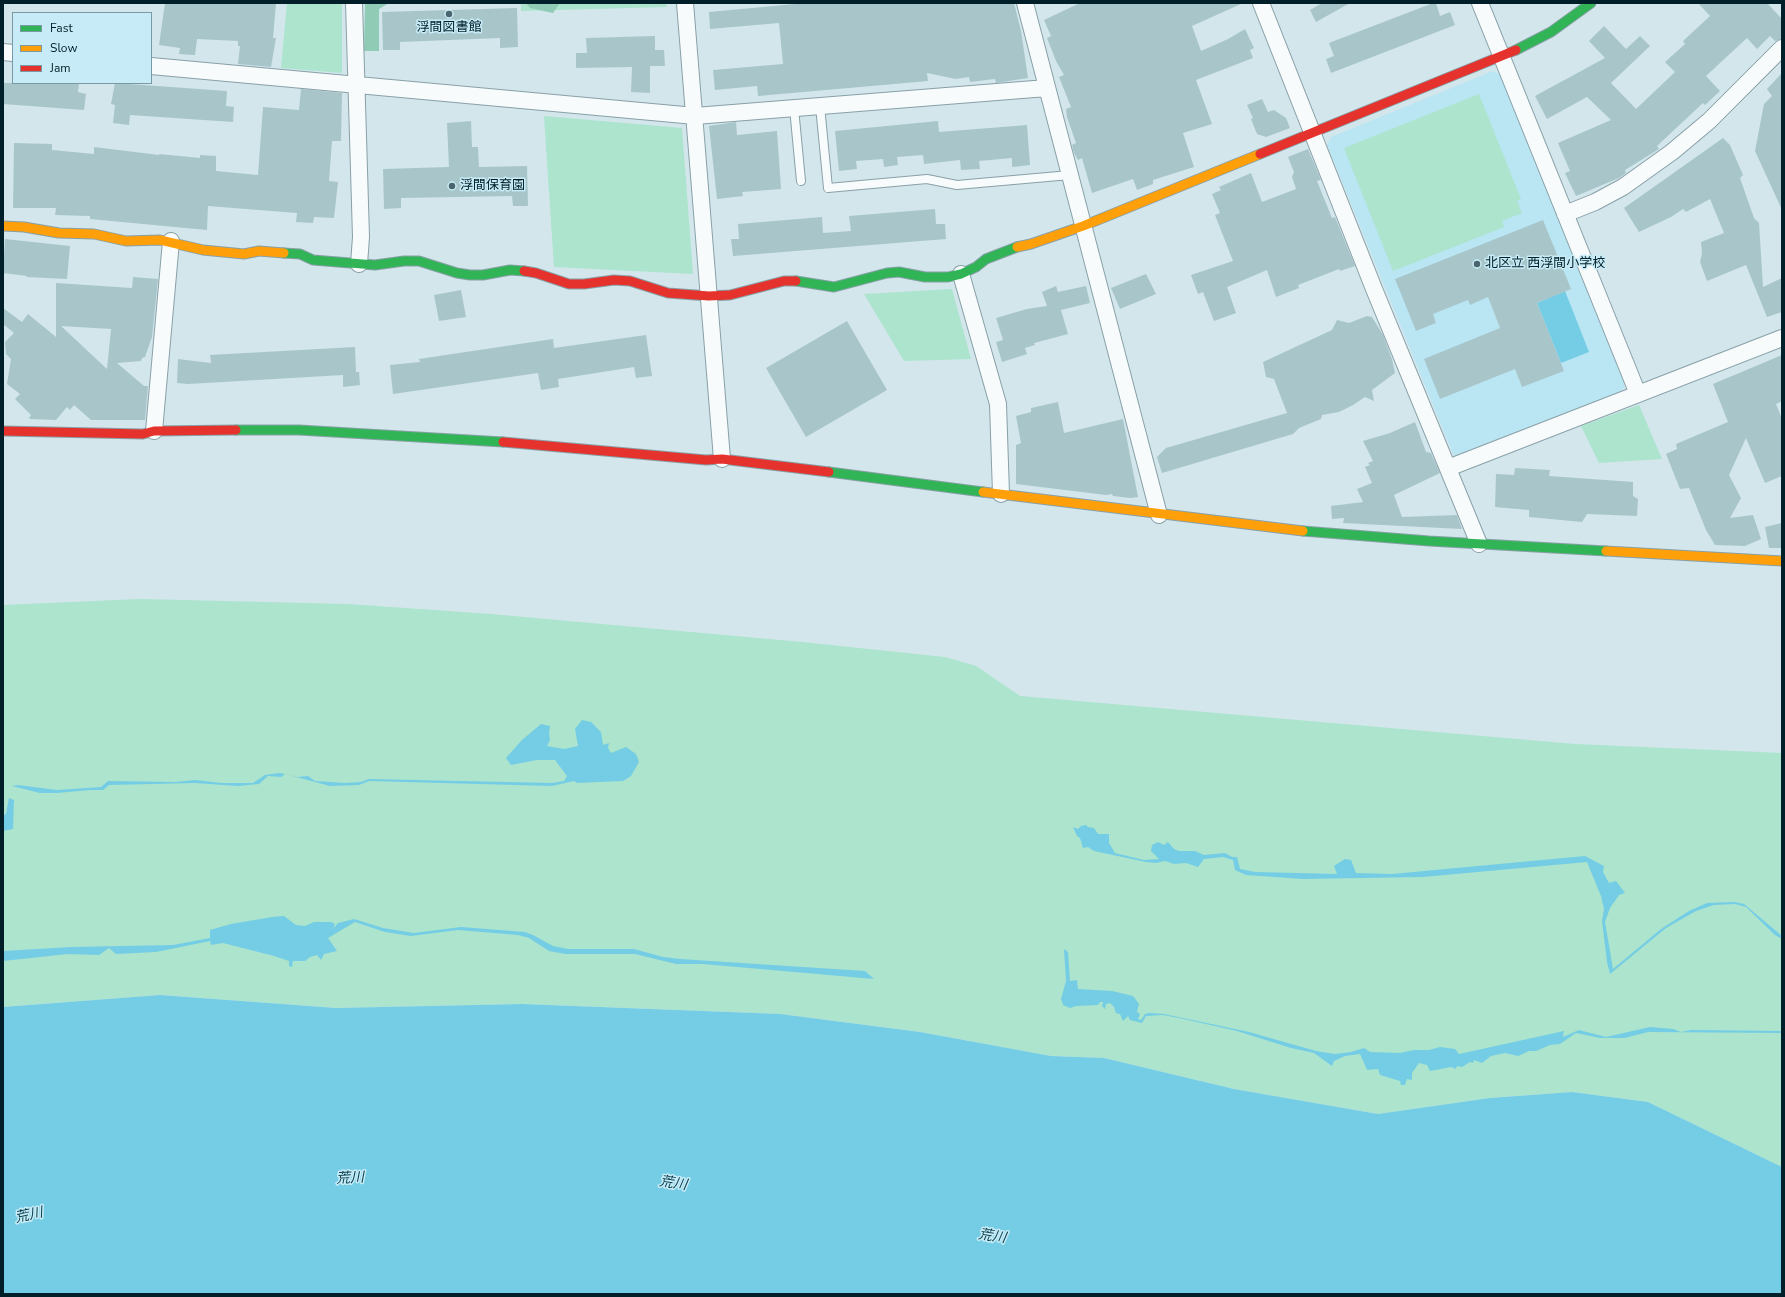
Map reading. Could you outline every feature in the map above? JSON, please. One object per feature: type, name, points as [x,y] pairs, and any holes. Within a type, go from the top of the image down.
[{"type":"street","points":[[354,3],[361,238],[359,264]]},
{"type":"street","points":[[685,3],[722,459]]},
{"type":"street","points":[[1025,3],[1159,514]]},
{"type":"street","points":[[1261,3],[1374,289],[1479,544]]},
{"type":"street","points":[[1480,3],[1638,394]]},
{"type":"street","points":[[3,226],[24,227],[59,233],[94,234],[126,241],[171,241],[203,250],[244,254],[259,251],[300,254],[313,260],[359,264],[375,265],[404,261],[419,261],[457,273],[470,275],[483,275],[510,270],[523,271],[536,273],[569,284],[584,284],[614,280],[643,284],[668,293],[709,296],[744,292],[784,281],[797,281],[821,286],[834,286],[887,273],[899,272],[937,278],[961,274],[976,267],[986,259],[1020,246],[1032,244],[1083,226],[1501,56],[1551,32],[1591,3]]},
{"type":"street","points":[[1565,214],[1595,202],[1623,188],[1672,152],[1709,121],[1782,48]]},
{"type":"street","points":[[152,66],[695,116],[1047,88]]},
{"type":"street","points":[[154,432],[171,241]]},
{"type":"street","points":[[961,274],[998,404],[1001,494]]},
{"type":"street","points":[[1448,468],[1782,338]]},
{"type":"street","points":[[3,431],[143,434],[154,432],[299,430],[510,442],[706,460],[722,459],[1008,496],[1324,534],[1782,561]]},
{"type":"lane","points":[[820,106],[828,188],[927,179],[958,185],[1070,175]]},
{"type":"lane","points":[[794,108],[801,181]]},
{"type":"shaded area","name":"北区立 西浮間小学校","points":[[1493,71],[1502,76],[1625,383],[1622,393],[1458,457],[1453,454],[1327,145],[1331,137]]},
{"type":"green space","points":[[287,3],[342,3],[342,73],[281,68]]},
{"type":"green space","points":[[365,3],[389,3],[379,9],[379,51],[364,51]]},
{"type":"green space","points":[[521,3],[666,3],[667,7],[521,11]]},
{"type":"green space","points":[[526,3],[560,3],[553,13],[530,8]]},
{"type":"green space","points":[[1479,94],[1521,199],[1517,201],[1522,213],[1502,221],[1504,227],[1393,271],[1344,148]]},
{"type":"green space","points":[[544,116],[682,128],[693,274],[554,267]]},
{"type":"green space","points":[[952,289],[971,359],[904,361],[864,294]]},
{"type":"green space","points":[[1639,405],[1662,459],[1599,463],[1581,426]]},
{"type":"green space","points":[[140,599],[348,604],[491,614],[802,642],[945,657],[976,666],[1020,696],[1575,744],[1782,753],[1782,1167],[1648,1102],[1572,1092],[1490,1098],[1378,1114],[1234,1089],[1104,1058],[1051,1056],[920,1032],[780,1014],[522,1004],[336,1008],[160,995],[3,1007],[3,605]]},
{"type":"water","points":[[1565,291],[1589,352],[1561,363],[1537,303]]},
{"type":"water","points":[[582,720],[591,722],[601,732],[603,745],[609,743],[608,748],[611,753],[626,747],[636,754],[639,762],[631,776],[623,781],[577,783],[574,781],[552,786],[369,781],[359,785],[330,786],[288,775],[298,777],[308,776],[315,781],[345,783],[361,782],[369,779],[552,783],[564,781],[567,776],[555,760],[537,760],[511,765],[506,758],[522,740],[541,724],[550,726],[550,740],[547,746],[564,749],[578,746],[575,729]]},
{"type":"water","points":[[280,773],[285,774],[281,777],[268,776],[259,784],[238,786],[195,783],[109,785],[103,790],[40,793],[12,786],[18,785],[57,790],[101,787],[108,781],[175,782],[196,780],[221,783],[253,783],[265,775]]},
{"type":"water","points":[[9,798],[14,800],[13,829],[3,831],[3,815],[6,814]]},
{"type":"water","points":[[1086,825],[1094,828],[1098,834],[1109,834],[1109,843],[1115,853],[1144,860],[1159,859],[1151,851],[1152,845],[1158,842],[1164,845],[1168,842],[1174,849],[1179,851],[1195,851],[1204,855],[1225,853],[1232,857],[1237,857],[1240,869],[1255,872],[1337,874],[1334,866],[1345,859],[1351,860],[1356,873],[1392,874],[1585,856],[1604,866],[1603,872],[1609,883],[1616,881],[1625,893],[1619,895],[1610,908],[1605,922],[1613,969],[1661,929],[1689,911],[1707,903],[1734,902],[1744,904],[1782,936],[1782,939],[1775,935],[1746,907],[1735,904],[1714,905],[1696,911],[1666,928],[1610,974],[1602,921],[1604,909],[1601,896],[1587,862],[1423,877],[1303,879],[1246,875],[1235,870],[1233,860],[1223,857],[1204,859],[1198,867],[1186,863],[1174,864],[1165,861],[1156,863],[1146,862],[1094,851],[1088,847],[1083,848],[1080,838],[1077,836],[1073,827],[1078,829],[1081,826]]},
{"type":"water","points":[[284,916],[296,925],[305,926],[314,922],[331,922],[335,924],[333,929],[338,923],[354,919],[383,928],[414,933],[461,927],[525,932],[553,946],[568,949],[634,949],[663,957],[680,959],[865,971],[874,979],[703,964],[676,964],[635,954],[565,954],[549,951],[529,938],[518,935],[458,930],[411,936],[385,932],[355,922],[328,938],[337,951],[324,954],[321,960],[317,955],[310,957],[305,961],[293,961],[292,967],[289,966],[289,961],[274,956],[223,943],[211,945],[210,941],[156,952],[116,954],[109,948],[99,955],[68,954],[3,961],[3,951],[71,947],[173,945],[210,938],[210,930],[231,924]]},
{"type":"water","points":[[1064,949],[1068,952],[1070,981],[1077,980],[1078,989],[1112,991],[1133,996],[1139,1004],[1137,1012],[1140,1014],[1138,1019],[1141,1020],[1145,1014],[1149,1013],[1164,1014],[1249,1032],[1316,1051],[1335,1054],[1351,1052],[1364,1048],[1370,1052],[1400,1053],[1414,1050],[1429,1050],[1440,1047],[1455,1049],[1459,1054],[1564,1031],[1563,1037],[1579,1030],[1606,1037],[1650,1027],[1673,1029],[1681,1032],[1691,1030],[1782,1031],[1782,1033],[1648,1032],[1625,1038],[1600,1038],[1576,1033],[1560,1044],[1550,1045],[1536,1051],[1529,1051],[1518,1056],[1505,1053],[1491,1056],[1482,1063],[1474,1060],[1473,1063],[1470,1062],[1462,1067],[1457,1066],[1456,1069],[1451,1067],[1430,1071],[1427,1065],[1419,1063],[1412,1073],[1412,1080],[1407,1079],[1405,1085],[1401,1085],[1400,1081],[1380,1075],[1378,1069],[1367,1070],[1360,1054],[1345,1056],[1334,1061],[1332,1066],[1314,1053],[1291,1048],[1237,1031],[1179,1018],[1163,1015],[1146,1016],[1142,1023],[1130,1020],[1128,1016],[1123,1021],[1120,1014],[1116,1013],[1114,1007],[1110,1003],[1106,1004],[1105,1009],[1102,1006],[1103,1002],[1100,1002],[1098,1005],[1076,1006],[1070,1008],[1063,1005],[1061,999],[1066,981]]},
{"type":"water","name":"荒川","points":[[160,995],[336,1008],[522,1004],[780,1014],[920,1032],[1051,1056],[1104,1058],[1234,1089],[1378,1114],[1490,1098],[1572,1092],[1648,1102],[1782,1167],[1782,1294],[3,1294],[3,1007]]},
{"type":"building","points":[[165,3],[276,3],[273,38],[276,38],[271,67],[238,64],[240,46],[238,46],[238,41],[197,39],[195,55],[179,54],[180,48],[159,45]]},
{"type":"building","points":[[806,3],[1014,3],[1021,31],[1028,78],[996,83],[995,79],[970,82],[969,77],[956,79],[927,73],[928,81],[758,96],[757,86],[715,90],[713,70],[783,64],[779,23],[710,29],[709,12]]},
{"type":"building","points":[[1080,3],[1243,3],[1192,26],[1201,51],[1228,39],[1245,29],[1254,48],[1250,50],[1253,58],[1196,80],[1212,124],[1183,133],[1194,167],[1153,180],[1153,184],[1137,190],[1133,179],[1092,193],[1082,158],[1078,160],[1074,153],[1072,145],[1076,143],[1067,117],[1066,109],[1071,107],[1059,77],[1064,75],[1056,61],[1047,38],[1051,36],[1044,20]]},
{"type":"building","points":[[1322,3],[1350,3],[1316,22],[1310,10]]},
{"type":"building","points":[[1436,3],[1440,16],[1450,12],[1455,25],[1331,73],[1326,59],[1334,56],[1329,43]]},
{"type":"building","points":[[1698,3],[1767,3],[1782,19],[1782,39],[1775,41],[1770,36],[1757,49],[1747,38],[1706,76],[1720,91],[1705,105],[1703,103],[1657,146],[1659,149],[1625,170],[1626,173],[1619,178],[1576,196],[1565,173],[1570,171],[1558,143],[1611,120],[1587,97],[1547,119],[1535,96],[1605,58],[1589,41],[1604,26],[1626,49],[1640,36],[1650,46],[1611,83],[1636,109],[1675,72],[1665,62],[1685,44],[1683,41],[1710,16]]},
{"type":"building","points":[[517,8],[518,47],[500,48],[500,38],[400,42],[400,50],[383,50],[382,12]]},
{"type":"building","points":[[655,36],[655,50],[664,50],[665,66],[650,66],[650,93],[631,92],[632,67],[576,68],[576,53],[587,53],[586,38]]},
{"type":"building","points":[[1782,73],[1782,210],[1755,151],[1764,104],[1772,96],[1767,89]]},
{"type":"building","points":[[3,83],[79,84],[78,92],[86,94],[84,110],[3,104]]},
{"type":"building","points":[[115,84],[227,91],[226,106],[234,107],[233,122],[130,115],[129,125],[113,123],[115,105],[111,104]]},
{"type":"building","points":[[301,89],[342,93],[341,141],[332,141],[329,181],[338,182],[334,218],[314,217],[313,223],[296,222],[297,213],[208,206],[207,230],[90,219],[90,216],[55,215],[56,208],[13,208],[14,143],[52,144],[52,150],[94,154],[94,147],[159,155],[200,158],[200,155],[216,156],[216,171],[258,175],[263,107],[299,110]]},
{"type":"building","points":[[1262,99],[1268,112],[1274,110],[1286,118],[1290,128],[1266,137],[1257,134],[1251,119],[1253,118],[1247,105]]},
{"type":"building","points":[[471,121],[472,147],[478,147],[479,167],[527,166],[528,206],[513,206],[512,196],[401,198],[401,208],[384,209],[383,169],[449,167],[447,123]]},
{"type":"building","points":[[938,121],[939,132],[1027,125],[1030,165],[1012,167],[1012,158],[979,161],[980,169],[961,170],[960,160],[924,164],[923,155],[897,157],[898,165],[884,167],[883,159],[856,161],[857,169],[839,171],[835,131]]},
{"type":"building","points":[[736,122],[737,135],[777,131],[781,189],[742,192],[743,196],[717,199],[709,126]]},
{"type":"building","points":[[1723,138],[1730,145],[1743,175],[1740,178],[1754,218],[1759,223],[1763,287],[1782,278],[1782,312],[1767,317],[1746,265],[1707,281],[1700,262],[1702,254],[1701,242],[1724,233],[1710,199],[1686,212],[1683,209],[1671,217],[1639,232],[1624,208]]},
{"type":"building","points":[[1308,149],[1321,180],[1317,181],[1332,218],[1335,217],[1355,266],[1340,271],[1339,269],[1298,285],[1299,288],[1276,297],[1267,270],[1227,287],[1236,313],[1214,321],[1203,292],[1198,294],[1191,275],[1233,261],[1215,215],[1220,213],[1212,194],[1221,190],[1219,187],[1251,173],[1262,202],[1296,189],[1292,177],[1294,172],[1288,157]]},
{"type":"building","points":[[935,209],[936,224],[945,224],[946,239],[733,256],[731,239],[739,239],[738,224],[822,217],[823,233],[851,231],[849,216]]},
{"type":"building","points":[[1543,220],[1571,289],[1537,303],[1564,371],[1522,387],[1515,369],[1440,399],[1424,359],[1500,328],[1488,297],[1470,305],[1468,300],[1433,314],[1436,323],[1416,331],[1395,279]]},
{"type":"building","points":[[5,239],[70,246],[67,279],[26,277],[27,276],[3,273]]},
{"type":"building","points":[[1146,274],[1156,294],[1120,309],[1111,288]]},
{"type":"building","points":[[133,277],[158,279],[152,337],[145,357],[142,358],[141,361],[117,363],[144,386],[148,386],[145,420],[91,420],[74,405],[70,410],[67,407],[56,420],[30,419],[29,418],[31,415],[15,399],[20,394],[7,384],[11,359],[6,354],[5,342],[14,333],[3,324],[3,308],[22,322],[28,314],[56,337],[56,283],[132,288]],"holes":[[[61,326],[111,329],[107,369]]]},
{"type":"building","points":[[1056,286],[1058,292],[1086,286],[1090,303],[1061,310],[1068,334],[1034,343],[1035,345],[1025,348],[1027,354],[1002,362],[996,342],[1003,340],[996,318],[1027,309],[1047,306],[1042,292]]},
{"type":"building","points":[[461,290],[466,317],[439,321],[434,295]]},
{"type":"building","points":[[1367,316],[1372,317],[1383,335],[1392,359],[1395,373],[1372,390],[1374,401],[1365,397],[1339,412],[1322,415],[1321,419],[1299,428],[1293,434],[1162,473],[1157,457],[1166,448],[1287,413],[1274,379],[1266,377],[1263,362],[1332,330],[1337,320],[1349,323]]},
{"type":"building","points":[[847,321],[887,390],[806,437],[766,368]]},
{"type":"building","points":[[646,335],[652,376],[636,378],[634,367],[558,379],[559,387],[541,390],[538,373],[393,394],[390,365],[420,362],[419,359],[553,339],[554,348]]},
{"type":"building","points":[[355,347],[356,372],[359,372],[360,385],[343,387],[343,375],[188,384],[177,383],[178,359],[211,363],[210,355]]},
{"type":"building","points":[[1782,355],[1782,401],[1776,404],[1782,419],[1782,476],[1765,483],[1746,438],[1729,475],[1741,498],[1730,518],[1753,515],[1761,539],[1745,546],[1715,545],[1706,530],[1689,488],[1680,489],[1666,454],[1677,449],[1676,444],[1728,422],[1713,384]]},
{"type":"building","points":[[1058,402],[1064,433],[1123,419],[1138,497],[1130,498],[1113,496],[1112,494],[1106,495],[1016,484],[1016,445],[1021,443],[1016,416],[1031,412],[1031,408]]},
{"type":"building","points":[[1415,422],[1426,452],[1431,453],[1440,473],[1394,495],[1402,517],[1457,515],[1462,529],[1343,523],[1344,518],[1332,519],[1331,506],[1363,502],[1357,489],[1372,483],[1365,467],[1370,465],[1368,463],[1373,461],[1363,441],[1390,433]]},
{"type":"building","points":[[1515,468],[1550,470],[1549,476],[1633,482],[1633,496],[1638,499],[1637,516],[1587,514],[1582,522],[1529,517],[1529,510],[1495,507],[1496,474],[1514,475]]},
{"type":"building","points":[[1782,523],[1782,548],[1769,548],[1765,527]]},
{"type":"traffic: fast","points":[[1516,50],[1551,32],[1591,3]]},
{"type":"traffic: fast","points":[[796,281],[834,287],[887,273],[899,272],[925,277],[948,277],[961,274],[976,267],[986,259],[1017,247]]},
{"type":"traffic: fast","points":[[284,253],[300,254],[313,260],[375,265],[404,261],[419,261],[457,273],[470,275],[483,275],[510,270],[524,271]]},
{"type":"traffic: fast","points":[[236,430],[299,430],[503,442]]},
{"type":"traffic: fast","points":[[829,472],[983,492]]},
{"type":"traffic: fast","points":[[1303,531],[1429,541],[1606,551]]},
{"type":"traffic: slow","points":[[1017,247],[1031,244],[1083,226],[1260,154]]},
{"type":"traffic: slow","points":[[3,226],[24,227],[59,233],[94,234],[126,241],[160,240],[203,250],[244,254],[259,251],[284,253]]},
{"type":"traffic: slow","points":[[983,492],[1303,531]]},
{"type":"traffic: slow","points":[[1606,551],[1782,561]]},
{"type":"traffic: jam","points":[[1260,154],[1516,50]]},
{"type":"traffic: jam","points":[[524,271],[536,273],[569,284],[584,284],[614,280],[630,281],[668,293],[709,296],[730,295],[784,281],[796,281]]},
{"type":"traffic: jam","points":[[3,431],[143,434],[154,431],[236,430]]},
{"type":"traffic: jam","points":[[503,442],[706,460],[722,459],[829,472]]},
{"type":"place","name":"浮間図書館","points":[[449,14]]},
{"type":"place","name":"浮間保育園","points":[[452,186]]},
{"type":"place","name":"北区立 西浮間小学校","points":[[1477,264]]}]
